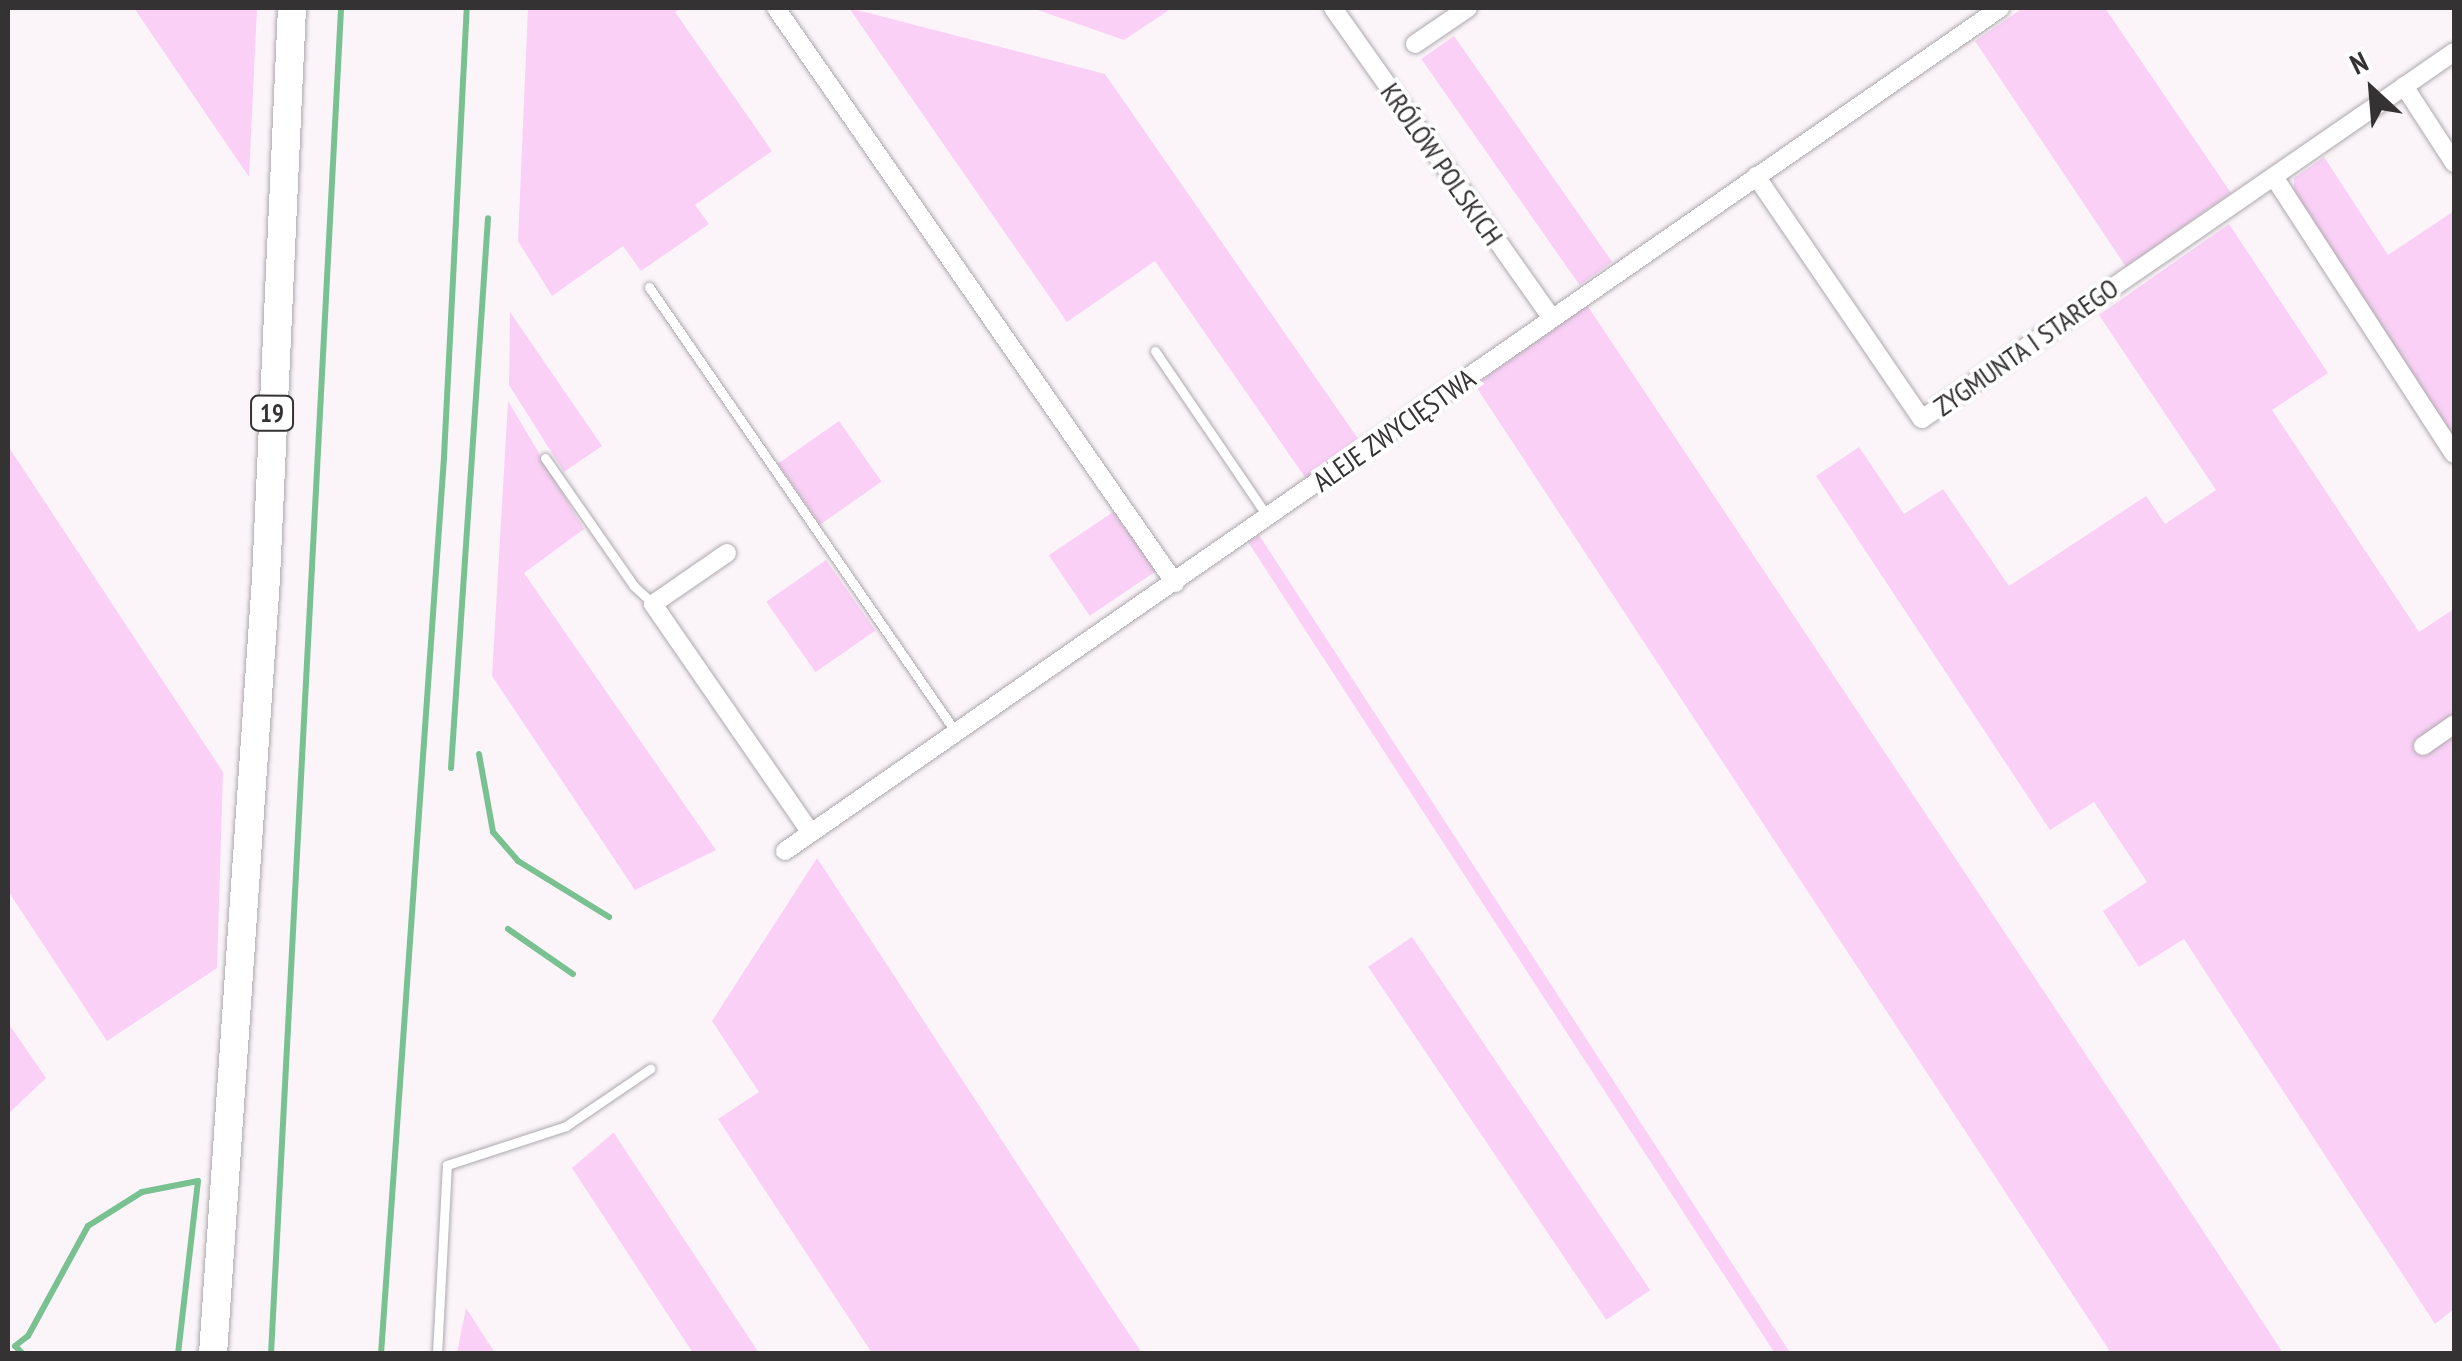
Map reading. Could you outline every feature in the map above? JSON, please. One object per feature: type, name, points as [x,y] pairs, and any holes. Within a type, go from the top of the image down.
[{"type":"highway","name":"19","points":[[213,1354],[266,578],[292,8]]},
{"type":"street","points":[[776,8],[1176,583]]},
{"type":"street","name":"KRÓLÓW POLSKICH","points":[[1333,8],[1552,319]]},
{"type":"street","points":[[1415,44],[1468,8]]},
{"type":"street","name":"ALEJE ZWYCIĘSTWA","points":[[785,851],[2000,8]]},
{"type":"street","name":"ZYGMUNTA I STAREGO","points":[[1756,176],[1922,419],[2454,52]]},
{"type":"street","points":[[2404,86],[2454,163]]},
{"type":"street","points":[[2274,177],[2454,454]]},
{"type":"street","points":[[727,553],[654,604],[811,833]]},
{"type":"street","points":[[2422,746],[2454,724]]},
{"type":"lane","points":[[650,287],[957,734]]},
{"type":"lane","points":[[1155,351],[1269,518]]},
{"type":"lane","points":[[546,458],[634,586],[654,604]]},
{"type":"lane","points":[[437,1354],[447,1165],[566,1126],[650,1070]]},
{"type":"shaded area","points":[[134,8],[257,8],[249,177]]},
{"type":"shaded area","points":[[528,8],[681,8],[675,12],[772,151],[695,205],[709,224],[641,271],[623,246],[552,296],[518,241]]},
{"type":"shaded area","points":[[849,8],[1105,74],[1361,443],[1307,480],[1155,261],[1067,322]]},
{"type":"shaded area","points":[[1032,8],[1172,8],[1124,40]]},
{"type":"shaded area","points":[[2023,8],[2105,8],[2231,193],[2126,267],[1975,41]]},
{"type":"shaded area","points":[[1454,36],[1612,262],[1580,285],[1421,59]]},
{"type":"shaded area","points":[[2324,157],[2388,255],[2454,211],[2454,438],[2294,199],[2294,178]]},
{"type":"shaded area","points":[[2229,224],[2328,373],[2272,410],[2419,632],[2454,609],[2454,1309],[2435,1324],[2184,939],[2139,967],[2103,911],[2147,882],[2094,802],[2050,830],[1816,476],[1859,447],[1904,514],[1943,489],[2009,586],[2146,496],[2165,524],[2216,490],[2099,315]]},
{"type":"shaded area","points":[[1587,305],[2283,1353],[2111,1353],[1475,385]]},
{"type":"shaded area","points":[[510,312],[602,446],[564,472],[509,385]]},
{"type":"shaded area","points":[[508,401],[584,529],[524,573],[716,850],[635,890],[492,676]]},
{"type":"shaded area","points":[[839,421],[881,482],[820,525],[778,464]]},
{"type":"shaded area","points":[[8,446],[223,772],[217,968],[107,1041],[8,891]]},
{"type":"shaded area","points":[[1116,510],[1157,571],[1090,616],[1049,555]]},
{"type":"shaded area","points":[[1259,535],[1791,1354],[1775,1354],[1248,542]]},
{"type":"shaded area","points":[[826,560],[875,630],[816,672],[766,602]]},
{"type":"shaded area","points":[[817,858],[1142,1353],[872,1353],[718,1119],[759,1092],[712,1021]]},
{"type":"shaded area","points":[[1412,937],[1650,1290],[1606,1320],[1368,967]]},
{"type":"shaded area","points":[[8,1023],[46,1078],[8,1114]]},
{"type":"shaded area","points":[[614,1133],[759,1353],[693,1353],[572,1168]]},
{"type":"shaded area","points":[[466,1308],[495,1353],[457,1353]]},
{"type":"waterway","points":[[271,1354],[341,8]]},
{"type":"waterway","points":[[381,1354],[444,457],[467,8]]},
{"type":"waterway","points":[[451,768],[488,218]]},
{"type":"waterway","points":[[479,754],[493,832],[518,861],[609,917]]},
{"type":"waterway","points":[[508,929],[573,974]]},
{"type":"waterway","points":[[23,1354],[15,1346],[28,1336],[88,1226],[142,1192],[198,1181],[178,1354]]}]
